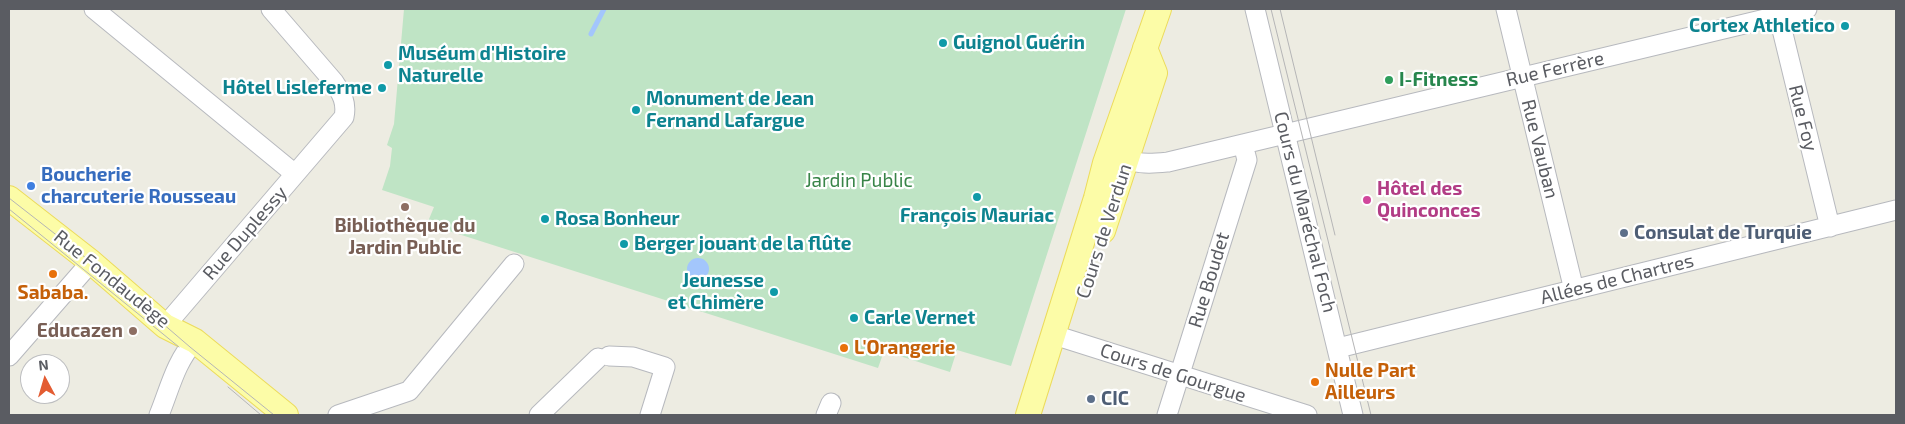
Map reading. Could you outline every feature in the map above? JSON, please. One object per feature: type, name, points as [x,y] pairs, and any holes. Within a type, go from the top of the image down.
[{"type":"main road","name":"Cours de Verdun","points":[[1044,415],[1061,338],[1105,163],[1159,9]]},
{"type":"main road","name":"Cours de Verdun","points":[[1028,415],[1061,338],[1127,158],[1155,73],[1145,48]]},
{"type":"main road","name":"Rue Fondaudège","points":[[9,198],[91,262],[165,326],[195,341],[286,415]]},
{"type":"street","points":[[94,9],[295,174]]},
{"type":"street","name":"Rue Duplessy","points":[[165,326],[344,117],[346,108],[342,94],[334,82],[271,9]]},
{"type":"street","name":"Cours du Maréchal Foch","points":[[1255,9],[1353,415]]},
{"type":"street","name":"Rue Vauban","points":[[1506,9],[1574,290]]},
{"type":"street","name":"Rue Ferrère","points":[[1127,158],[1148,164],[1168,162],[1523,77],[1778,12],[1807,9]]},
{"type":"street","name":"Rue Foy","points":[[1778,12],[1830,227]]},
{"type":"street","points":[[1127,98],[1124,145],[1127,158]]},
{"type":"street","name":"Rue Boudet","points":[[1167,415],[1247,160],[1243,144]]},
{"type":"street","name":"Allées de Chartres","points":[[1338,348],[1896,210]]},
{"type":"street","points":[[9,356],[91,262]]},
{"type":"street","points":[[338,415],[409,391],[514,264]]},
{"type":"street","name":"Cours de Gourgue","points":[[1061,338],[1307,415]]},
{"type":"street","points":[[159,415],[182,360],[195,341]]},
{"type":"street","points":[[538,415],[603,357],[633,357],[665,367],[650,415]]},
{"type":"green space","name":"Jardin Public","points":[[404,9],[1126,9],[1011,366],[957,350],[950,372],[884,351],[878,368],[427,224],[434,207],[382,190],[390,166],[392,148],[387,145],[394,124]]},
{"type":"water","points":[[698,258],[706,261],[709,269],[706,277],[698,280],[690,277],[687,269],[690,261]]},
{"type":"waterway","points":[[591,34],[604,9]]},
{"type":"tram line","points":[[1271,9],[1371,415]]},
{"type":"tram line","points":[[1280,9],[1335,235]]},
{"type":"tram line","points":[[9,198],[91,262],[190,347],[274,415]]},
{"type":"tram line","points":[[9,209],[179,347]]},
{"type":"tram line","points":[[228,387],[261,415]]},
{"type":"place","name":"Cortex Athletico","points":[[1845,26]]},
{"type":"place","name":"Guignol Guérin","points":[[943,43]]},
{"type":"place","name":"Muséum d'Histoire Naturelle","points":[[388,65]]},
{"type":"place","name":"I-Fitness","points":[[1389,80]]},
{"type":"place","name":"Hôtel Lisleferme","points":[[382,88]]},
{"type":"place","name":"Monument de Jean Fernand Lafargue","points":[[636,110]]},
{"type":"place","name":"Boucherie charcuterie Rousseau","points":[[31,186]]},
{"type":"place","name":"François Mauriac","points":[[977,197]]},
{"type":"place","name":"Hôtel des Quinconces","points":[[1367,200]]},
{"type":"place","name":"Bibliothèque du Jardin Public","points":[[405,207]]},
{"type":"place","name":"Rosa Bonheur","points":[[545,219]]},
{"type":"place","name":"Consulat de Turquie","points":[[1624,233]]},
{"type":"place","name":"Berger jouant de la flûte","points":[[624,244]]},
{"type":"place","name":"Sababa.","points":[[53,274]]},
{"type":"place","name":"Jeunesse et Chimère","points":[[774,292]]},
{"type":"place","name":"Carle Vernet","points":[[854,318]]},
{"type":"place","name":"Educazen","points":[[133,331]]},
{"type":"place","name":"L'Orangerie","points":[[844,348]]},
{"type":"place","name":"Nulle Part Ailleurs","points":[[1315,382]]},
{"type":"place","name":"CIC","points":[[1091,399]]}]
